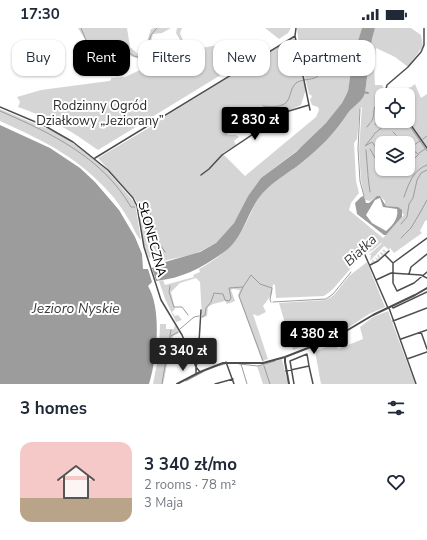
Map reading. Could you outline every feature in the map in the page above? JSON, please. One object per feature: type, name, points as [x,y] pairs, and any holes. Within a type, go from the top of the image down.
[{"type":"street","points":[[296,28],[295,36],[310,110]]},
{"type":"street","points":[[386,88],[388,84],[413,63],[421,52],[424,45],[424,28]]},
{"type":"street","points":[[95,158],[295,36]]},
{"type":"street","points":[[201,175],[209,170],[222,155],[279,117],[289,111],[309,104]]},
{"type":"street","name":"SŁONECZNA","points":[[0,107],[55,131],[73,142],[95,158],[114,176],[136,202],[144,247],[162,303],[179,330],[196,367],[200,372]]},
{"type":"street","points":[[413,128],[427,148]]},
{"type":"street","points":[[393,263],[427,238]]},
{"type":"street","points":[[370,265],[378,261],[389,251]]},
{"type":"street","points":[[409,274],[410,266],[427,254]]},
{"type":"street","points":[[385,255],[393,263],[393,284],[398,291],[414,283],[427,272]]},
{"type":"street","points":[[366,256],[389,307],[416,384]]},
{"type":"street","points":[[376,280],[393,273],[424,275],[427,278]]},
{"type":"street","points":[[177,384],[196,373],[226,362],[256,364],[285,357],[341,335],[373,315],[425,291],[427,288]]},
{"type":"street","points":[[393,321],[427,308]]},
{"type":"street","points":[[196,367],[198,358],[201,310]]},
{"type":"street","points":[[400,339],[427,330]]},
{"type":"street","points":[[407,359],[427,350],[421,332]]},
{"type":"street","points":[[294,384],[290,360],[307,354],[313,384]]},
{"type":"street","points":[[285,357],[289,384]]},
{"type":"street","points":[[226,362],[234,384]]},
{"type":"street","points":[[286,371],[310,366]]},
{"type":"street","name":"SŁONECZNA","points":[[196,367],[196,373]]},
{"type":"street","points":[[215,384],[232,379]]},
{"type":"green space","points":[[78,28],[127,28],[129,40],[85,40]]},
{"type":"green space","points":[[171,28],[162,33],[153,34],[151,40],[147,40],[151,29]]},
{"type":"green space","points":[[177,28],[182,28],[180,33],[183,40],[180,40],[176,33]]},
{"type":"green space","points":[[265,28],[291,28],[288,33],[279,39]]},
{"type":"green space","points":[[297,28],[362,28],[359,40],[298,40]]},
{"type":"green space","points":[[375,28],[411,28],[421,35],[423,46],[408,67],[395,57],[376,48],[375,56],[375,40],[372,40]]},
{"type":"green space","name":"Rodzinny Ogród Działkowy „Jeziorany”","points":[[213,46],[213,76],[219,76],[98,150],[79,137],[40,115],[18,107],[20,102],[17,97],[41,90],[109,81],[111,78],[130,76],[138,71],[138,76],[205,76],[205,47]]},
{"type":"green space","points":[[130,47],[138,54],[138,58],[130,55]]},
{"type":"green space","points":[[278,47],[278,76],[304,76],[306,89],[301,105],[283,113],[253,134],[247,131],[234,114],[244,108],[230,115],[229,118],[234,123],[226,131],[228,135],[236,135],[239,137],[234,141],[236,145],[223,153],[245,176],[316,117],[319,110],[318,107],[312,105],[310,100],[312,96],[309,94],[305,76],[351,76],[348,91],[342,103],[332,117],[303,146],[261,178],[248,196],[234,223],[216,243],[195,254],[158,262],[155,266],[152,257],[149,258],[144,245],[138,204],[98,158],[231,76],[270,76],[270,52]]},
{"type":"green space","points":[[367,76],[375,76],[375,85],[382,85],[384,88],[375,88],[375,128],[415,128],[415,88],[408,88],[415,84],[421,98],[427,94],[427,220],[420,231],[422,233],[394,253],[390,248],[387,251],[388,249],[384,246],[370,261],[371,255],[369,255],[382,242],[366,256],[373,249],[359,259],[332,290],[324,296],[276,298],[275,285],[273,284],[272,294],[263,306],[266,312],[258,316],[253,314],[268,359],[262,361],[238,295],[240,290],[231,290],[235,301],[227,304],[225,301],[213,304],[208,307],[207,316],[202,318],[200,282],[196,278],[180,283],[171,292],[175,309],[172,312],[175,316],[178,315],[182,320],[176,322],[165,299],[159,281],[163,280],[165,285],[194,277],[193,275],[200,272],[199,269],[221,255],[233,243],[243,229],[257,200],[266,189],[307,159],[320,147],[365,93]],"holes":[[[362,107],[359,150],[361,180],[365,200],[370,201],[380,196],[385,201],[385,206],[397,207],[404,215],[383,238],[349,210],[351,203],[359,193],[356,181],[354,143],[357,139],[360,109]]]},
{"type":"green space","points":[[0,109],[57,133],[86,152],[104,167],[135,203],[141,240],[115,199],[102,185],[76,162],[62,153],[0,121]]},
{"type":"green space","points":[[384,249],[387,251],[382,256],[380,253],[381,252],[383,254],[385,252],[382,251]]},
{"type":"green space","points":[[378,254],[380,257],[382,256],[377,261],[375,258],[379,258],[377,256]]},
{"type":"green space","points":[[367,262],[385,307],[369,314],[340,333],[293,350],[279,303],[326,300],[334,295],[349,276]]},
{"type":"green space","points":[[388,311],[415,384],[321,384],[315,351],[329,346],[328,342],[335,340],[338,349],[363,339],[360,327],[373,317]]},
{"type":"green space","points":[[160,324],[166,324],[166,329],[174,329],[175,325],[179,333],[173,336],[163,384],[153,384],[159,353]]},
{"type":"green space","points":[[282,359],[288,384],[263,384],[257,366]]},
{"type":"water","points":[[362,28],[375,28],[372,40],[358,40]]},
{"type":"water","points":[[350,76],[367,76],[365,93],[362,99],[350,110],[338,127],[320,147],[271,185],[262,194],[241,232],[231,246],[216,258],[184,275],[156,281],[152,268],[158,264],[200,252],[216,243],[234,223],[248,196],[261,178],[296,152],[326,123],[342,103],[348,91]]},
{"type":"water","name":"Jezioro Nyskie","points":[[0,125],[50,148],[80,168],[95,182],[119,210],[135,237],[142,254],[143,269],[148,269],[152,282],[148,286],[155,307],[157,320],[156,348],[149,384],[0,384]]},
{"type":"water","points":[[364,196],[366,203],[369,203],[377,196],[380,196],[386,206],[398,207],[402,210],[402,217],[386,235],[384,235],[357,214],[355,203]],"holes":[[[380,198],[383,207],[397,209],[396,219],[386,231],[372,223],[366,215],[375,200]]]},
{"type":"waterway","points":[[81,28],[86,40],[97,51],[109,50],[117,54],[128,52],[141,58],[145,55],[151,35],[157,28]]},
{"type":"waterway","points":[[263,106],[280,106],[286,103],[296,83],[318,76]]},
{"type":"waterway","points":[[363,92],[368,93]]},
{"type":"waterway","points":[[371,122],[375,107]]},
{"type":"waterway","points":[[360,109],[358,149],[360,181],[364,196]]},
{"type":"waterway","points":[[0,111],[38,128],[74,148],[105,174],[119,189],[131,207],[135,207]]},
{"type":"waterway","points":[[367,127],[370,123]]},
{"type":"waterway","points":[[374,134],[381,128]]},
{"type":"waterway","points":[[411,128],[427,151]]},
{"type":"waterway","points":[[393,132],[396,135]]},
{"type":"waterway","points":[[374,135],[365,146],[372,142],[375,146]]},
{"type":"waterway","points":[[423,139],[427,136]]},
{"type":"waterway","points":[[415,144],[420,141]]},
{"type":"waterway","points":[[370,149],[375,158]]},
{"type":"waterway","points":[[419,153],[425,149]]},
{"type":"waterway","points":[[366,150],[368,175]]},
{"type":"waterway","points":[[415,158],[419,154]]},
{"type":"waterway","points":[[404,197],[415,174],[418,170],[427,165]]},
{"type":"waterway","name":"Białka","points":[[401,224],[407,217],[409,204],[413,198],[417,180],[421,173],[427,170]]},
{"type":"waterway","points":[[368,176],[370,192]]},
{"type":"waterway","points":[[421,211],[427,200]]},
{"type":"waterway","points":[[140,205],[147,205],[160,244],[165,252]]},
{"type":"waterway","points":[[401,238],[411,228],[421,211]]},
{"type":"waterway","name":"Białka","points":[[273,302],[326,299],[333,294],[351,272]]},
{"type":"waterway","name":"Białka","points":[[202,317],[205,315],[206,308],[211,302],[214,293],[223,294],[225,300],[229,301],[231,298],[229,288],[243,287],[251,275],[260,284],[272,288],[271,302]]},
{"type":"waterway","points":[[170,286],[169,292],[174,307],[182,307],[188,315]]},
{"type":"waterway","points":[[243,287],[239,296],[263,361]]},
{"type":"waterway","name":"Białka","points":[[180,329],[194,317],[199,316]]},
{"type":"waterway","points":[[162,384],[171,330]]},
{"type":"waterway","name":"Białka","points":[[171,336],[178,332]]},
{"type":"waterway","points":[[239,364],[258,366],[275,361]]},
{"type":"waterway","points":[[217,366],[225,364]]},
{"type":"waterway","points":[[241,364],[247,384]]},
{"type":"waterway","points":[[264,366],[270,384]]},
{"type":"waterway","points":[[186,381],[203,372]]}]
